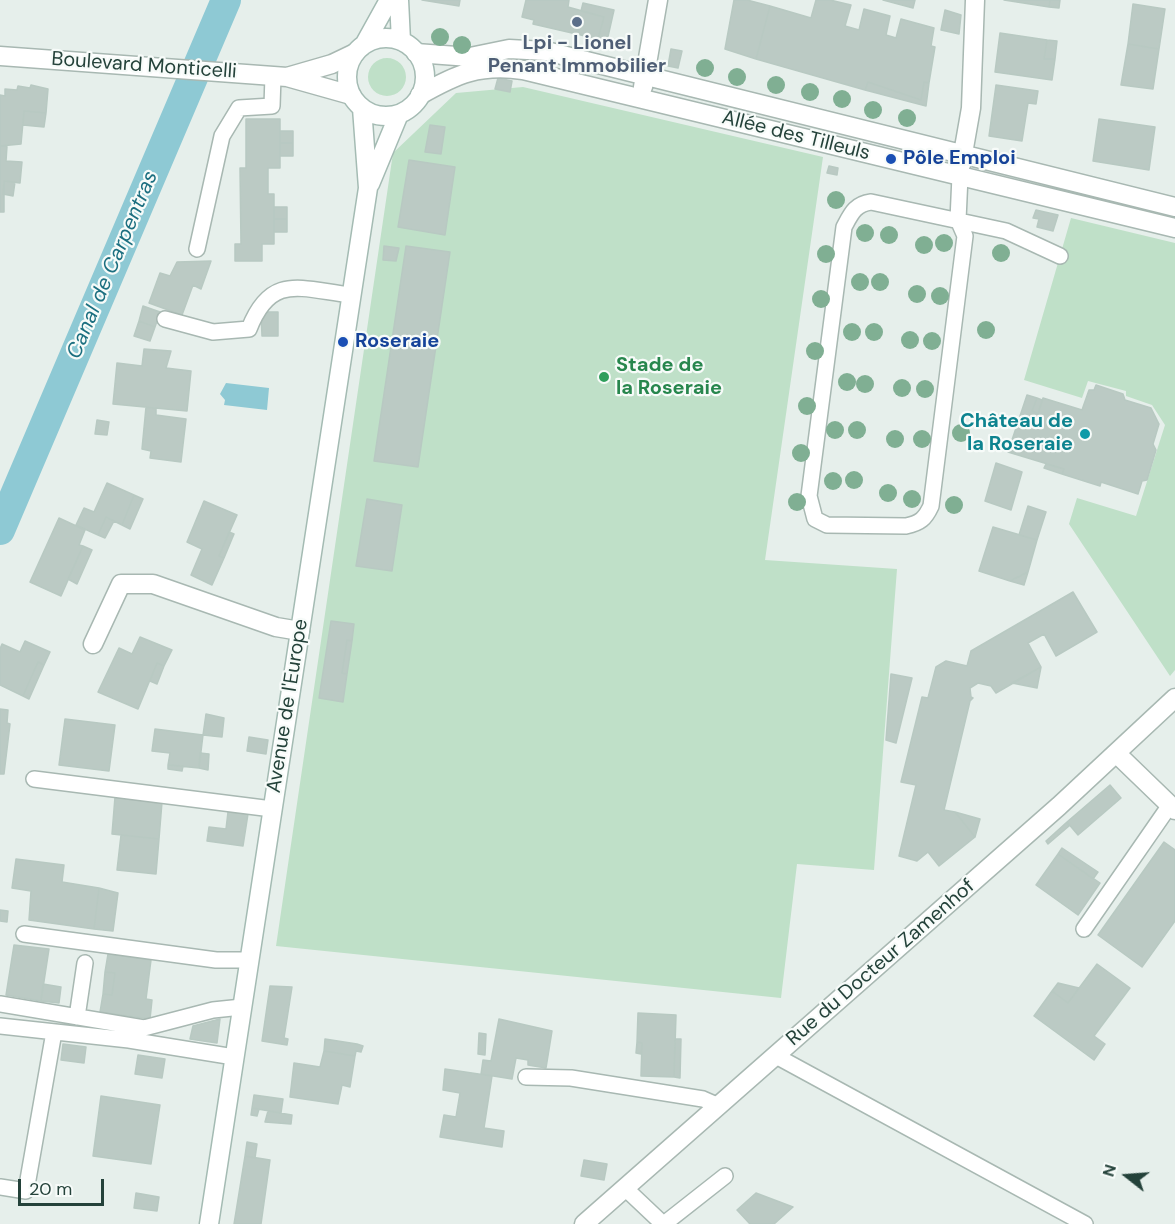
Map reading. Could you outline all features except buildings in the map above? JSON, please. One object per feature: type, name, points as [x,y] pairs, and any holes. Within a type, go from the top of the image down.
[{"type":"street","points":[[360,49],[382,38],[400,41],[416,52],[424,74],[420,95],[408,109],[399,114],[380,115],[357,101],[347,73],[360,49],[389,0]]},
{"type":"street","points":[[399,0],[400,41]]},
{"type":"street","points":[[640,98],[658,0]]},
{"type":"street","points":[[960,176],[970,108],[975,0]]},
{"type":"street","name":"Boulevard Monticelli","points":[[280,77],[332,64],[360,49]]},
{"type":"street","name":"Allée des Tilleuls","points":[[416,52],[470,57],[509,49],[546,51],[1175,207]]},
{"type":"street","name":"Boulevard Monticelli","points":[[0,56],[280,77],[357,101]]},
{"type":"street","name":"Allée des Tilleuls","points":[[420,95],[446,80],[486,68],[523,70],[1175,228]]},
{"type":"street","name":"Avenue de l'Europe","points":[[357,101],[368,188]]},
{"type":"street","name":"Avenue de l'Europe","points":[[209,1224],[368,188],[399,114]]},
{"type":"street","points":[[93,645],[121,584],[153,584],[276,627],[300,631]]},
{"type":"street","name":"Rue du Docteur Zamenhof","points":[[584,1224],[1117,754],[1175,698]]},
{"type":"street","points":[[1117,754],[1172,807]]},
{"type":"lane","points":[[197,249],[222,136],[239,108],[272,106],[280,77]]},
{"type":"lane","points":[[960,176],[958,220],[965,236],[931,506],[926,517],[917,524],[906,526],[827,525],[815,519],[810,509],[809,496],[844,227],[852,211],[862,203],[871,202],[958,220],[1006,231],[1060,256]]},
{"type":"lane","points":[[165,319],[213,332],[249,330],[257,311],[268,297],[279,290],[293,289],[350,296]]},
{"type":"lane","points":[[34,779],[272,809]]},
{"type":"lane","points":[[1084,929],[1172,807]]},
{"type":"lane","points":[[24,934],[216,960],[250,960]]},
{"type":"lane","points":[[77,1017],[85,963]]},
{"type":"lane","points":[[0,1004],[144,1028],[213,1010],[242,1007]]},
{"type":"lane","points":[[0,1026],[129,1040],[234,1058]]},
{"type":"lane","points":[[0,1187],[27,1191],[54,1032]]},
{"type":"lane","points":[[776,1056],[1085,1224]]},
{"type":"lane","points":[[525,1077],[571,1078],[702,1098],[719,1106]]},
{"type":"lane","points":[[626,1189],[663,1224],[725,1176]]},
{"type":"green space","points":[[387,58],[401,63],[406,77],[401,91],[387,96],[373,91],[368,77],[373,63]]},
{"type":"green space","points":[[523,87],[823,157],[765,560],[897,569],[874,870],[797,864],[781,998],[276,946],[393,153],[456,93]]},
{"type":"green space","points":[[1071,218],[1175,243],[1175,670],[1170,676],[1069,524],[1077,498],[1136,516],[1165,425],[1152,405],[1126,396],[1126,391],[1088,381],[1082,398],[1024,380]]},
{"type":"water","points":[[226,383],[269,388],[267,410],[224,405],[225,400],[220,394]]},
{"type":"waterway","name":"Canal de Carpentras","points":[[0,530],[226,0]]},
{"type":"place","name":"Lpi - Lionel Penant Immobilier","points":[[577,22]]},
{"type":"place","name":"Pôle Emploi","points":[[891,159]]},
{"type":"place","name":"Roseraie","points":[[343,342]]},
{"type":"place","name":"Stade de la Roseraie","points":[[604,377]]},
{"type":"place","name":"Château de la Roseraie","points":[[1085,434]]}]
